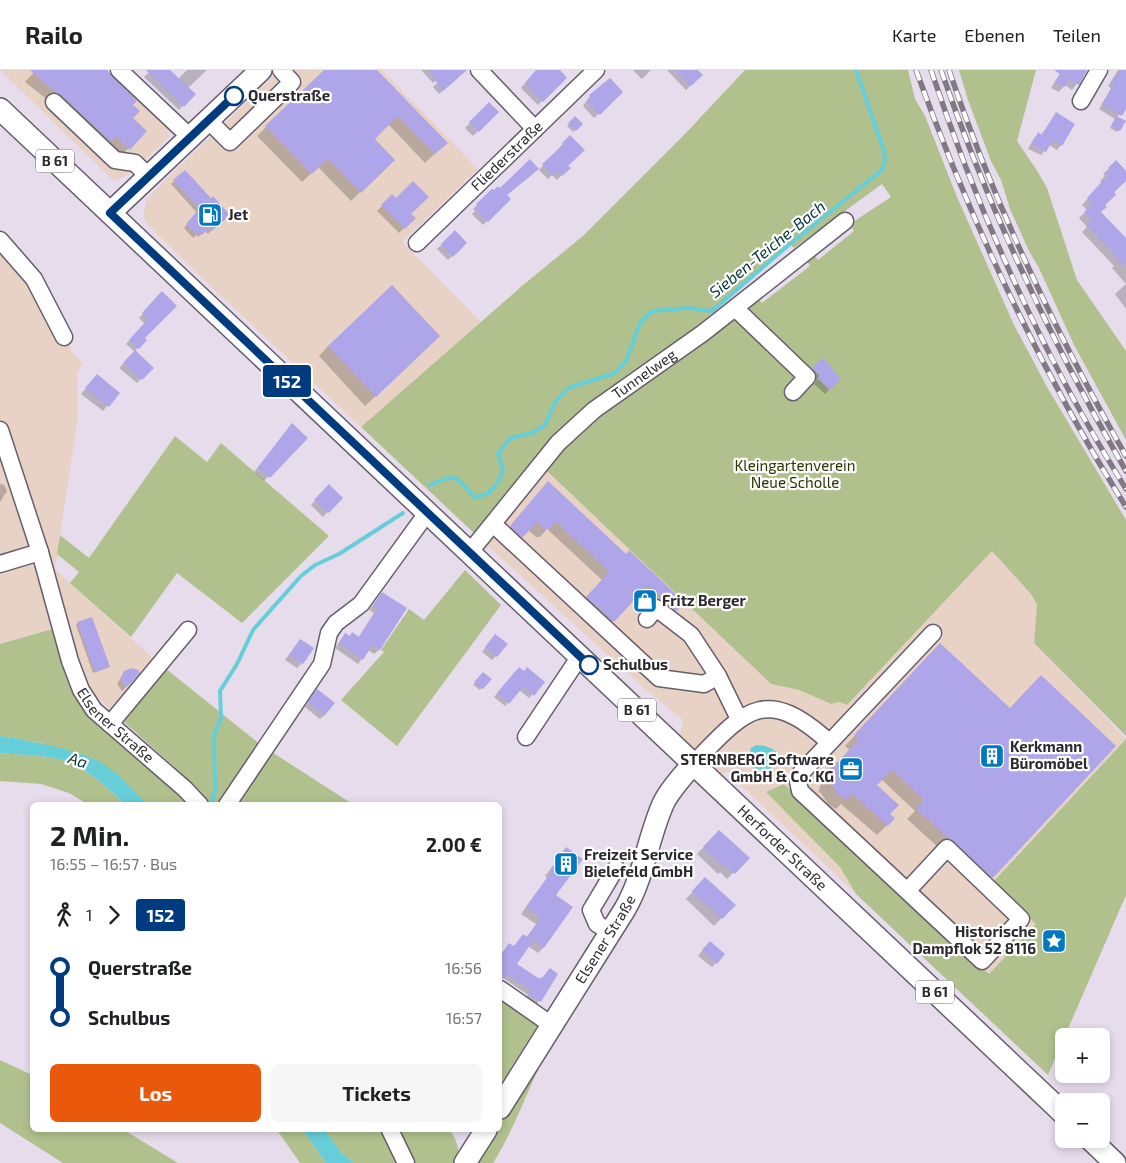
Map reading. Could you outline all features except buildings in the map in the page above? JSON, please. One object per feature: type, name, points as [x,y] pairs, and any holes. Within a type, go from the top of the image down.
[{"type":"main road","points":[[110,213],[261,70]]},
{"type":"main road","name":"Herforder Straße","points":[[0,109],[1055,1105]]},
{"type":"main road","name":"Elsener Straße","points":[[502,1105],[634,893],[664,803],[676,784],[694,764]]},
{"type":"main road","points":[[465,1163],[478,1133]]},
{"type":"main road","points":[[1099,1148],[1115,1163]]},
{"type":"street","points":[[118,70],[190,138]]},
{"type":"street","points":[[208,120],[230,142],[292,82],[281,70]]},
{"type":"street","points":[[480,70],[535,129]]},
{"type":"street","name":"Fliederstraße","points":[[417,243],[596,70]]},
{"type":"street","points":[[1081,100],[1099,70]]},
{"type":"street","points":[[54,102],[115,160],[135,163],[149,177]]},
{"type":"street","name":"Tunnelweg","points":[[469,553],[558,443],[594,410],[778,277],[829,237],[845,221]]},
{"type":"street","points":[[0,240],[34,279],[64,337]]},
{"type":"street","points":[[735,308],[807,377],[793,392]]},
{"type":"street","name":"Elsener Straße","points":[[0,430],[40,552],[70,662],[81,690],[94,710],[174,778],[197,802]]},
{"type":"street","points":[[229,802],[322,664],[329,634],[336,623],[361,604],[427,513]]},
{"type":"street","points":[[493,524],[659,678],[704,684],[718,676]]},
{"type":"street","points":[[0,564],[40,552]]},
{"type":"street","points":[[647,619],[656,608],[691,635],[718,676],[740,719]]},
{"type":"street","points":[[110,724],[188,630]]},
{"type":"street","points":[[908,890],[947,848],[1021,919],[982,961],[800,790],[798,782],[801,773],[829,742],[933,633]]},
{"type":"street","points":[[526,737],[580,656]]},
{"type":"street","points":[[694,764],[740,719],[753,711],[770,708],[786,711],[801,719],[829,742]]},
{"type":"street","points":[[611,932],[597,924],[591,910],[616,868]]},
{"type":"street","points":[[502,990],[552,1026]]},
{"type":"street","points":[[391,1132],[406,1163]]},
{"type":"shaded area","points":[[0,70],[107,70],[167,128],[169,137],[131,173],[114,181]]},
{"type":"shaded area","points":[[280,70],[382,70],[478,169],[402,242],[481,322],[361,427],[205,281],[146,223],[143,216],[146,201],[154,191]]},
{"type":"shaded area","points":[[0,235],[68,338],[71,351],[83,364],[77,372],[78,416],[55,569],[155,660],[112,711],[92,692],[81,667],[70,624],[0,644]]},
{"type":"shaded area","points":[[545,469],[771,684],[799,690],[831,704],[839,702],[847,705],[992,551],[1031,594],[1037,605],[1034,643],[1126,739],[992,882],[1036,924],[989,975],[784,784],[766,792],[840,867],[856,894],[727,772],[720,774],[680,736],[683,720],[644,688],[487,545]]},
{"type":"green space","name":"Kleingartenverein Neue Scholle","points":[[745,70],[908,70],[915,99],[925,116],[957,197],[1014,325],[1047,387],[1126,520],[1126,736],[1034,643],[1037,605],[1031,594],[992,551],[847,705],[839,702],[831,704],[799,690],[771,684],[545,469],[562,449],[596,417],[757,298],[762,303],[810,266],[805,259],[813,253],[818,260],[854,231],[850,224],[891,197],[882,184],[794,248],[791,245],[690,332],[624,377],[551,438],[474,533],[361,427],[522,286],[584,235],[684,135]]},
{"type":"green space","points":[[959,70],[1036,70],[1017,141],[1047,188],[1077,280],[1126,351],[1126,440],[1074,345],[1010,209],[1001,180],[991,161],[968,100]]},
{"type":"green space","points":[[175,436],[207,462],[221,443],[329,536],[242,623],[177,573],[131,637],[70,583],[79,572],[57,554],[60,535],[89,558]]},
{"type":"green space","points":[[465,570],[501,605],[397,746],[341,700],[384,652],[381,650],[409,609],[424,620]]},
{"type":"green space","points":[[56,628],[67,678],[84,710],[101,728],[159,774],[187,802],[145,802],[122,780],[74,754],[41,743],[0,736],[0,644]]},
{"type":"green space","points":[[155,660],[261,745],[349,802],[207,802],[181,773],[112,711]]},
{"type":"green space","points":[[1126,739],[1126,895],[1068,1028],[1055,1028],[1055,1059],[1048,1075],[856,894],[840,867],[766,792],[784,784],[989,974],[1036,924],[992,883]]},
{"type":"green space","points":[[0,753],[47,757],[71,763],[80,768],[96,779],[122,802],[84,802],[69,793],[41,784],[0,781]]},
{"type":"green space","points":[[502,1001],[538,1025],[502,1082]]},
{"type":"green space","points":[[543,1059],[514,1125],[493,1163],[475,1163],[495,1132],[502,1132],[502,1121]]},
{"type":"green space","points":[[0,1060],[30,1074],[30,1132],[127,1132],[178,1163],[63,1163],[0,1123]]},
{"type":"green space","points":[[278,1132],[304,1132],[326,1163],[300,1163]]},
{"type":"green space","points":[[326,1132],[451,1132],[458,1146],[459,1154],[457,1163],[354,1163],[341,1153]]},
{"type":"water","name":"Aa","points":[[0,736],[64,749],[88,757],[105,765],[118,775],[145,802],[122,802],[96,779],[71,763],[55,758],[0,753]]},
{"type":"water","points":[[756,745],[773,749],[780,756],[779,763],[767,771],[753,768],[748,758],[751,748]]},
{"type":"water","points":[[304,1132],[326,1132],[341,1153],[354,1163],[326,1163]]},
{"type":"waterway","name":"Sieben-Teiche-Bach","points":[[430,485],[447,478],[456,478],[474,497],[485,495],[496,486],[503,471],[498,453],[511,438],[532,433],[545,425],[555,402],[568,388],[615,373],[626,361],[640,323],[652,311],[688,308],[712,311],[791,243],[882,170],[885,161],[884,151],[856,70]]},
{"type":"waterway","name":"Sieben-Teiche-Bach","points":[[212,801],[215,790],[214,735],[221,718],[220,691],[237,664],[253,630],[301,576],[315,565],[339,554],[403,513]]},
{"type":"railway","points":[[916,70],[960,183],[1009,294],[1065,402],[1126,507]]},
{"type":"railway","points":[[931,70],[970,178],[1016,285],[1068,389],[1126,489]]},
{"type":"railway","points":[[941,70],[980,174],[1024,275],[1073,374],[1126,471]]},
{"type":"railway","points":[[949,70],[986,170],[1028,267],[1075,363],[1126,456]]},
{"type":"bus line","name":"152","points":[[234,96],[110,213],[589,665]]},
{"type":"place","name":"Querstraße","points":[[234,96]]},
{"type":"place","name":"Jet","points":[[210,215]]},
{"type":"place","name":"Fritz Berger","points":[[645,601]]},
{"type":"place","name":"Schulbus","points":[[589,665]]},
{"type":"place","name":"Kerkmann Büromöbel","points":[[992,756]]},
{"type":"place","name":"STERNBERG Software GmbH & Co. KG","points":[[851,769]]},
{"type":"place","name":"Freizeit Service Bielefeld GmbH","points":[[566,864]]},
{"type":"place","name":"Historische Dampflok 52 8116","points":[[1054,941]]}]
